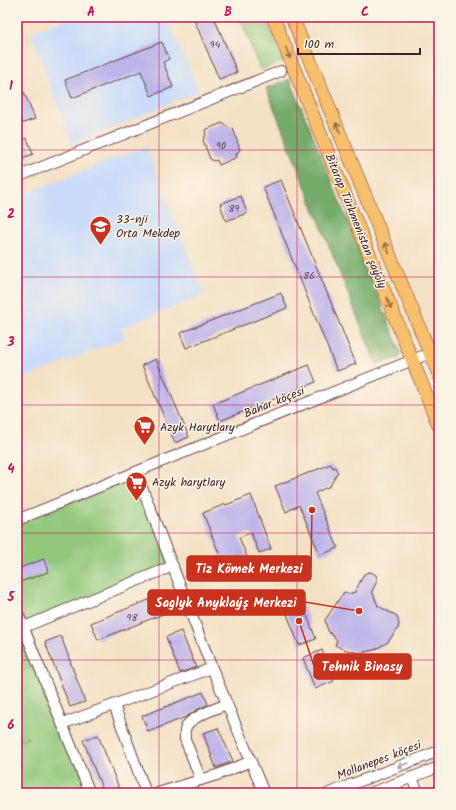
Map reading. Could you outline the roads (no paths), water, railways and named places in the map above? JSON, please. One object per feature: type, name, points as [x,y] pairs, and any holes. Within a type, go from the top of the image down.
[{"type":"main road","name":"Bitarap Türkmenistan şaýoly","points":[[273,17],[439,426]]},
{"type":"main road","name":"Bitarap Türkmenistan şaýoly","points":[[292,17],[439,375]]},
{"type":"street","points":[[17,177],[281,70]]},
{"type":"street","name":"Bahar köçesi","points":[[17,520],[430,353]]},
{"type":"street","points":[[136,472],[212,668],[264,793]]},
{"type":"street","points":[[24,627],[173,566]]},
{"type":"street","points":[[17,610],[90,793]]},
{"type":"street","points":[[62,724],[212,668]]},
{"type":"street","points":[[201,780],[185,739],[184,732],[186,725],[196,717],[227,704]]},
{"type":"street","points":[[114,705],[146,793]]},
{"type":"street","name":"Mollanepes köçesi","points":[[329,793],[439,751]]},
{"type":"street","points":[[158,793],[220,774],[250,761]]},
{"type":"street","points":[[371,793],[439,767]]},
{"type":"street","points":[[412,777],[418,793]]},
{"type":"place","name":"33-nji Orta Mekdep","points":[[101,246]]},
{"type":"place","name":"Azyk Harytlary","points":[[145,446]]},
{"type":"place","name":"Azyk harytlary","points":[[137,502]]},
{"type":"place","name":"Tiz Kömek Merkezi","points":[[312,510]]},
{"type":"place","name":"Saglyk Anyklaýş Merkezi","points":[[359,611]]},
{"type":"place","name":"Tehnik Binasy","points":[[299,621]]}]
